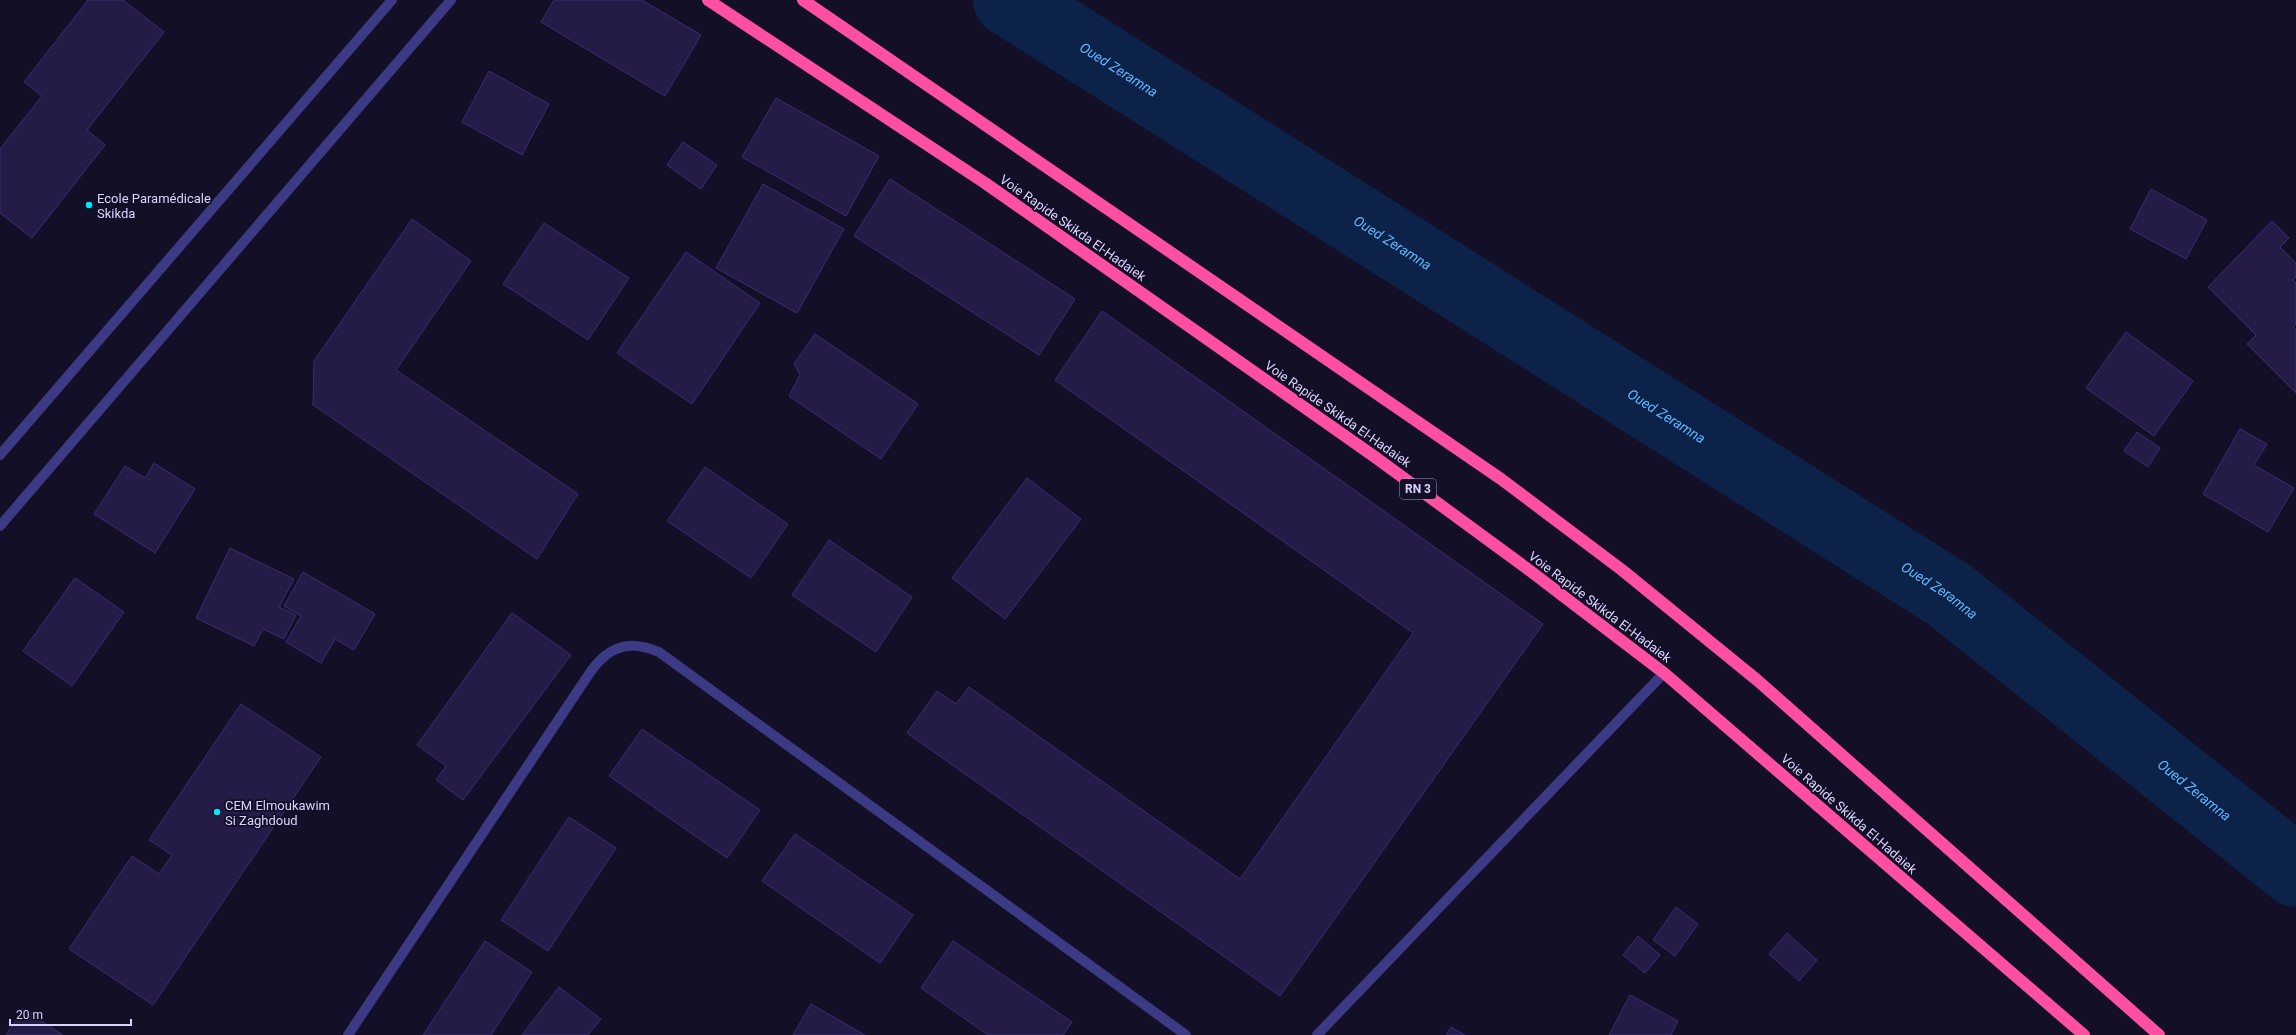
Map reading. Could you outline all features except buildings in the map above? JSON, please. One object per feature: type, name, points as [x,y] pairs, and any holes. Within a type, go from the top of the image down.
[{"type":"highway","name":"Voie Rapide Skikda El-Hadaiek","points":[[708,0],[985,183],[1375,457],[1528,570],[1664,673],[2084,1035]]},
{"type":"highway","points":[[803,0],[1501,479],[1622,570],[1769,691],[2159,1035]]},
{"type":"street","points":[[0,455],[392,0]]},
{"type":"street","points":[[0,526],[451,0]]},
{"type":"street","points":[[348,1035],[600,658],[614,649],[629,646],[644,646],[659,652],[1186,1035]]},
{"type":"street","points":[[1317,1035],[1664,673]]},
{"type":"waterway","name":"Oued Zeramna","points":[[1009,0],[1948,594],[2296,871]]},
{"type":"place","name":"Ecole Paramédicale Skikda","points":[[89,205]]},
{"type":"place","name":"CEM Elmoukawim Si Zaghdoud","points":[[217,812]]}]
